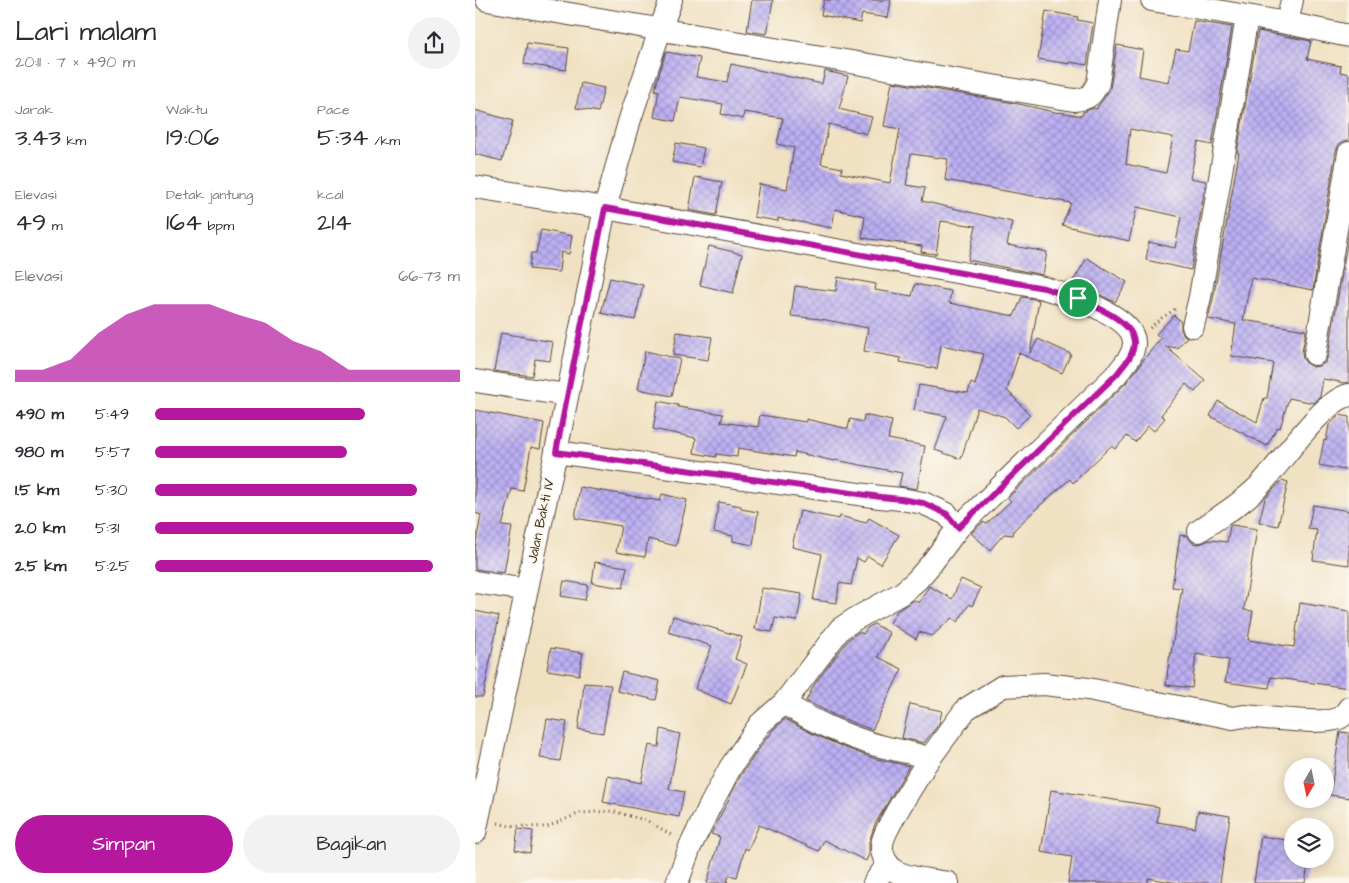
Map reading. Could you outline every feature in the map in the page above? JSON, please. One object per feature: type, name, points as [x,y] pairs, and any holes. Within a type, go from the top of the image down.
[{"type":"street","points":[[487,0],[1074,100],[1084,99],[1093,94],[1098,82],[1110,0]]},
{"type":"street","name":"Jalan Bakti IV","points":[[478,812],[556,452],[605,208],[630,119],[671,0]]},
{"type":"street","points":[[1152,0],[1287,23],[1349,36]]},
{"type":"street","points":[[1287,23],[1292,0]]},
{"type":"street","points":[[1193,326],[1200,296],[1247,17]]},
{"type":"street","points":[[1315,354],[1349,152]]},
{"type":"street","points":[[475,187],[605,208],[1044,288],[1078,298],[1098,307],[1129,329],[1134,342],[1131,356],[1117,374],[958,528],[917,580],[902,593],[855,618],[840,629],[784,702],[760,724],[730,768],[690,847],[677,883]]},
{"type":"street","points":[[475,381],[567,395]]},
{"type":"street","points":[[1199,531],[1245,499],[1270,474],[1331,404],[1349,395]]},
{"type":"street","points":[[556,452],[923,503],[947,514],[958,528]]},
{"type":"street","points":[[475,582],[526,590]]},
{"type":"street","points":[[949,883],[901,874],[892,869],[888,864],[881,847],[885,833],[924,766],[966,709],[1003,686],[1044,684],[1088,689],[1233,718],[1244,716],[1332,721],[1341,717],[1345,707]]},
{"type":"street","points":[[784,702],[798,712],[856,738],[877,746],[921,756],[925,761],[924,766]]},
{"type":"street","points":[[874,883],[888,864]]},
{"type":"path","points":[[1160,319],[1175,308]]},
{"type":"path","points":[[478,812],[510,826],[547,827],[580,813],[612,811],[648,821],[690,847]]},
{"type":"building","points":[[752,0],[773,0],[767,34],[747,31]]},
{"type":"building","points":[[824,0],[891,0],[888,18],[862,14],[860,23],[821,15]]},
{"type":"building","points":[[1046,11],[1078,17],[1077,20],[1093,23],[1087,65],[1038,59]]},
{"type":"building","points":[[1194,21],[1232,27],[1212,145],[1198,142],[1190,178],[1206,181],[1191,270],[1146,260],[1149,242],[1175,248],[1181,217],[1137,207],[1129,241],[1062,225],[1071,203],[945,180],[948,159],[911,154],[906,185],[925,188],[922,201],[1012,222],[1007,245],[1047,252],[1043,275],[968,260],[976,226],[941,221],[936,254],[921,252],[922,246],[862,238],[865,216],[835,209],[832,228],[778,218],[778,221],[754,217],[759,184],[787,189],[794,148],[777,144],[783,118],[744,112],[743,119],[721,114],[723,104],[680,97],[675,121],[654,117],[659,91],[655,90],[666,52],[700,58],[696,77],[727,82],[731,64],[822,84],[825,71],[848,76],[839,109],[872,117],[867,134],[829,124],[821,164],[842,168],[841,173],[890,183],[900,129],[884,126],[892,82],[1082,116],[1083,112],[1094,108],[1097,109],[1110,89],[1117,45],[1143,50],[1139,76],[1168,82],[1176,49],[1188,51]],"holes":[[[1130,129],[1173,137],[1166,173],[1126,164]]]},
{"type":"building","points":[[1258,31],[1311,41],[1307,59],[1341,66],[1340,72],[1349,74],[1349,140],[1339,144],[1336,151],[1313,290],[1251,278],[1243,320],[1306,330],[1302,352],[1303,359],[1312,367],[1325,363],[1328,356],[1349,232],[1349,382],[1323,379],[1320,397],[1314,403],[1289,398],[1280,428],[1277,427],[1267,446],[1210,416],[1218,401],[1257,422],[1264,398],[1267,398],[1273,363],[1231,356],[1236,324],[1208,319],[1239,153],[1237,153]]},
{"type":"building","points":[[527,43],[569,48],[566,70],[524,64]]},
{"type":"building","points":[[581,83],[604,88],[598,112],[576,108]]},
{"type":"building","points":[[475,110],[513,121],[502,161],[475,154]]},
{"type":"building","points":[[676,143],[704,148],[700,167],[672,162]]},
{"type":"building","points":[[695,177],[722,182],[716,215],[689,210]]},
{"type":"building","points":[[541,230],[572,236],[569,254],[561,252],[559,272],[529,269],[531,253],[536,253]]},
{"type":"building","points":[[709,246],[742,254],[733,293],[700,285]]},
{"type":"building","points":[[1087,258],[1127,282],[1115,302],[1073,281]]},
{"type":"building","points":[[838,277],[876,284],[875,290],[912,296],[915,284],[951,291],[949,303],[1014,316],[1022,297],[1039,300],[1030,353],[1038,339],[1071,354],[1062,373],[1019,353],[1007,390],[1030,415],[1016,428],[1005,417],[977,408],[961,459],[935,450],[947,416],[914,410],[919,385],[968,393],[971,383],[975,385],[984,354],[941,345],[937,369],[900,362],[901,358],[864,351],[868,328],[821,319],[791,316],[795,286],[836,291]]},
{"type":"building","points":[[610,278],[643,285],[635,320],[601,313]]},
{"type":"building","points":[[1174,315],[1181,322],[1181,330],[1187,337],[1177,348],[1165,346],[1205,380],[1195,392],[1186,384],[1161,415],[1165,418],[1154,431],[1148,426],[1135,442],[1127,436],[1115,449],[1111,446],[1073,483],[1070,479],[1037,508],[1014,530],[1013,535],[1004,534],[990,550],[971,533],[983,522],[986,524],[1011,501],[1008,498],[1126,383],[1161,338],[1156,334]]},
{"type":"building","points":[[677,332],[712,337],[708,360],[673,355]]},
{"type":"building","points":[[501,333],[553,342],[550,361],[535,359],[532,376],[494,371]]},
{"type":"building","points":[[645,351],[680,359],[672,396],[638,389]]},
{"type":"building","points":[[658,401],[678,405],[678,407],[723,414],[721,422],[758,427],[760,415],[806,422],[806,419],[848,429],[850,419],[863,422],[864,415],[892,421],[888,439],[925,446],[917,489],[899,486],[902,473],[795,452],[794,457],[738,448],[737,457],[716,454],[716,457],[694,453],[696,438],[653,429]]},
{"type":"building","points":[[475,410],[544,423],[540,449],[531,447],[523,491],[512,489],[502,526],[512,527],[504,573],[475,569],[475,549],[481,515],[475,513]]},
{"type":"building","points":[[1340,415],[1349,417],[1349,471],[1319,465],[1329,425]]},
{"type":"building","points":[[1282,480],[1288,482],[1278,526],[1259,522],[1265,499]]},
{"type":"building","points":[[580,487],[660,501],[662,494],[687,500],[676,546],[648,539],[645,557],[616,552],[621,526],[575,518]]},
{"type":"building","points":[[719,502],[741,506],[741,509],[758,512],[753,545],[733,541],[733,536],[714,532]]},
{"type":"building","points":[[1313,505],[1349,511],[1349,565],[1313,560],[1317,530],[1308,529]]},
{"type":"building","points":[[800,511],[839,519],[840,516],[866,523],[869,518],[899,535],[881,564],[868,556],[864,562],[857,558],[851,585],[839,583],[837,603],[813,600],[822,554],[792,547]]},
{"type":"building","points":[[1230,526],[1257,529],[1244,610],[1253,611],[1248,640],[1294,647],[1300,603],[1349,611],[1349,688],[1271,677],[1269,688],[1225,682],[1229,660],[1196,654],[1192,688],[1166,685],[1182,588],[1172,587],[1180,535],[1187,536],[1193,543],[1200,544],[1210,540],[1227,542]]},
{"type":"building","points":[[595,562],[627,567],[623,588],[592,583]]},
{"type":"building","points":[[961,579],[981,588],[972,606],[969,604],[958,622],[952,618],[932,636],[919,632],[916,639],[890,623],[897,611],[914,600],[919,603],[929,586],[952,599]]},
{"type":"building","points":[[564,581],[588,585],[585,600],[561,596]]},
{"type":"building","points":[[762,588],[802,594],[797,621],[775,618],[772,632],[755,629]]},
{"type":"building","points":[[475,611],[499,616],[483,697],[475,697]]},
{"type":"building","points":[[673,616],[742,637],[735,659],[747,664],[731,704],[695,689],[712,646],[668,632]]},
{"type":"building","points":[[874,624],[890,633],[878,657],[902,669],[872,730],[834,715],[806,701],[814,685],[849,639],[859,632],[863,634],[867,628]]},
{"type":"building","points":[[551,648],[583,653],[579,675],[547,670]]},
{"type":"building","points":[[622,672],[660,681],[656,700],[617,691]]},
{"type":"building","points":[[584,683],[611,685],[603,733],[578,729]]},
{"type":"building","points":[[910,704],[942,711],[939,724],[924,743],[902,738]]},
{"type":"building","points":[[547,719],[567,722],[560,761],[540,758]]},
{"type":"building","points":[[785,719],[848,749],[873,758],[909,766],[875,824],[869,842],[869,854],[866,861],[824,840],[819,851],[759,825],[748,850],[745,848],[737,877],[729,875],[727,883],[707,883],[720,837],[711,834],[741,775],[768,736]]},
{"type":"building","points":[[661,729],[680,734],[669,789],[684,792],[679,817],[603,802],[608,776],[641,783],[649,745],[659,747]]},
{"type":"building","points":[[1340,732],[1349,733],[1349,798],[1334,796],[1334,770]]},
{"type":"building","points":[[1051,790],[1159,807],[1157,822],[1195,828],[1198,811],[1230,816],[1220,883],[1178,883],[1148,878],[1148,883],[1068,883],[1072,857],[1041,852]]},
{"type":"building","points":[[518,829],[533,831],[530,853],[515,850]]},
{"type":"building","points":[[1261,836],[1284,840],[1284,868],[1308,868],[1305,883],[1254,883]]},
{"type":"route","points":[[605,208],[1044,288],[1078,298],[1098,307],[1129,329],[1134,342],[1131,356],[1117,374],[958,528],[947,514],[923,503],[556,452],[605,208]]}]
